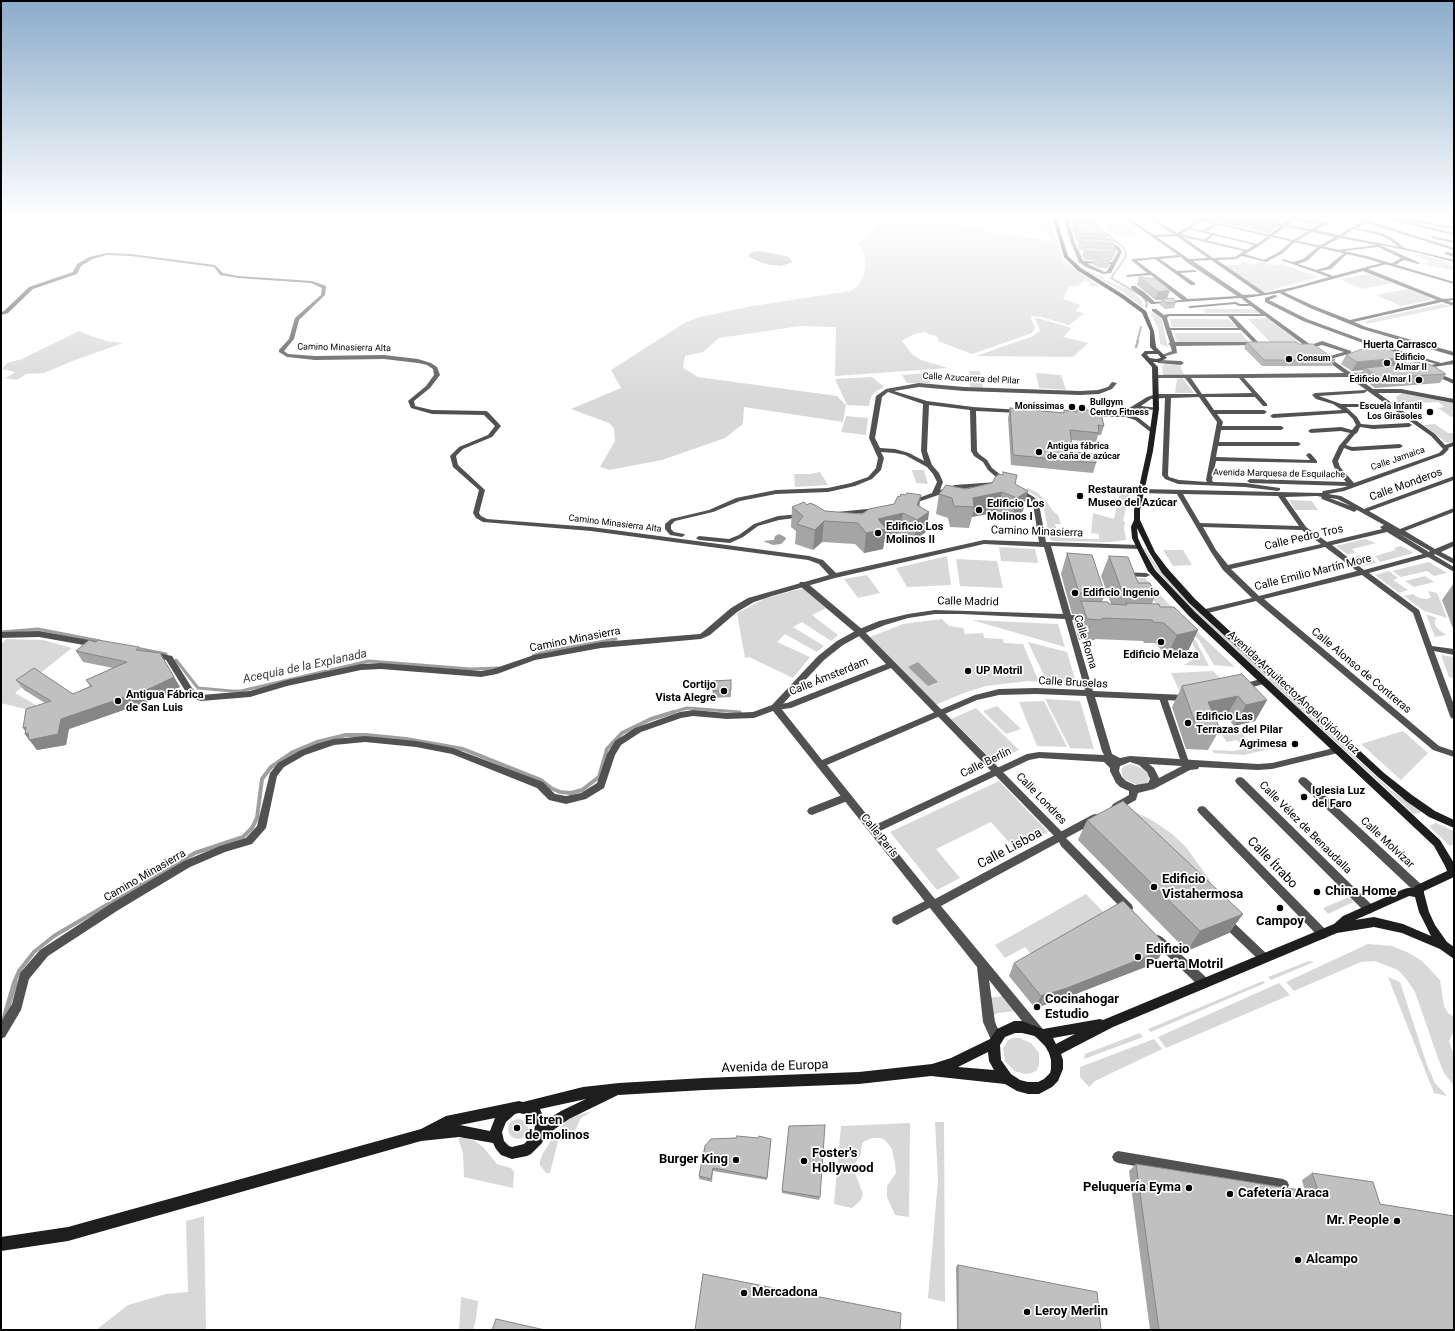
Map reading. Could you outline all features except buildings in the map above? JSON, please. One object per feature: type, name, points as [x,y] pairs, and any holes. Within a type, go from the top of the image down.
[{"type":"main road","points":[[1095,278],[1144,312],[1152,331],[1153,346],[1161,357]]},
{"type":"main road","points":[[1153,346],[1144,355],[1154,367],[1161,357]]},
{"type":"main road","points":[[1147,352],[1161,357]]},
{"type":"main road","points":[[1148,359],[1161,357]]},
{"type":"main road","name":"Avenida Arquitecto Ángel Gijón Díaz","points":[[1154,367],[1156,409],[1137,520],[1134,527],[1135,538],[1139,548],[1152,571],[1192,614],[1437,843],[1453,873]]},
{"type":"main road","name":"Avenida Arquitecto Ángel Gijón Díaz","points":[[1137,520],[1152,552],[1165,571],[1204,612],[1381,775],[1426,810],[1454,824]]},
{"type":"main road","points":[[1054,1051],[1109,1023],[1323,934],[1336,928],[1347,919],[1408,892],[1419,891],[1453,873]]},
{"type":"main road","points":[[1419,891],[1424,912],[1431,928],[1444,945],[1454,954]]},
{"type":"main road","points":[[1336,928],[1374,922],[1403,928],[1430,941],[1444,945]]},
{"type":"main road","points":[[1040,1034],[1109,1023]]},
{"type":"main road","points":[[1014,1027],[1022,1027],[1040,1034],[1054,1051],[1057,1060],[1057,1069],[1054,1077],[1048,1083],[1039,1088],[1028,1088],[1017,1085],[1007,1078],[995,1061],[995,1040],[1007,1029],[1014,1027]]},
{"type":"main road","name":"Avenida de Europa","points":[[931,1070],[952,1063],[995,1040]]},
{"type":"main road","name":"Avenida de Europa","points":[[525,1107],[583,1093],[619,1089],[859,1078],[931,1070],[987,1074],[1007,1078]]},
{"type":"main road","name":"Avenida de Europa","points":[[540,1132],[565,1115],[619,1089]]},
{"type":"main road","points":[[421,1135],[446,1122],[512,1109],[525,1107],[536,1113],[541,1125],[540,1132],[533,1145],[520,1152],[512,1153],[505,1151],[497,1138],[498,1124],[501,1118],[512,1109]]},
{"type":"main road","points":[[1,1244],[68,1234],[421,1135],[458,1131],[497,1138]]},
{"type":"street","name":"Camino Minasierra Alta","points":[[1,314],[6,312],[31,288],[60,278]]},
{"type":"street","name":"Camino Minasierra Alta","points":[[254,278],[312,282],[324,287],[323,295],[297,319],[291,339],[281,351],[287,355],[314,358],[384,357],[429,364],[435,368],[437,375],[428,387],[411,401],[413,407],[432,412],[486,413],[498,426],[490,436],[461,448],[453,456],[454,466],[482,490],[476,513],[478,517],[485,521],[591,529],[810,558],[821,562],[834,576]]},
{"type":"street","points":[[1157,278],[1187,301]]},
{"type":"street","points":[[1185,278],[1193,284]]},
{"type":"street","points":[[1214,278],[1433,435],[1445,448],[1454,454]]},
{"type":"street","points":[[1240,278],[1264,294]]},
{"type":"street","points":[[1153,303],[1242,297],[1264,294],[1328,278]]},
{"type":"street","points":[[1388,278],[1454,305]]},
{"type":"street","points":[[1437,278],[1454,283]]},
{"type":"street","points":[[1132,287],[1142,293],[1153,303],[1157,310],[1154,310]]},
{"type":"street","points":[[1279,291],[1349,322],[1387,336],[1454,354]]},
{"type":"street","points":[[1284,294],[1267,299],[1267,301],[1305,320],[1362,341],[1441,364]]},
{"type":"street","points":[[1349,322],[1454,299]]},
{"type":"street","points":[[1190,307],[1236,304],[1239,306],[1252,304]]},
{"type":"street","points":[[1144,312],[1154,310],[1164,317],[1175,352],[1161,357]]},
{"type":"street","points":[[1164,317],[1168,315],[1266,315]]},
{"type":"street","points":[[1229,315],[1257,344]]},
{"type":"street","points":[[1167,329],[1242,329]]},
{"type":"street","points":[[1299,344],[1308,345],[1322,343],[1349,352],[1327,359]]},
{"type":"street","points":[[1172,346],[1264,344]]},
{"type":"street","points":[[1161,357],[1182,363]]},
{"type":"street","points":[[1454,362],[1417,368],[1454,382]]},
{"type":"street","points":[[1155,377],[1350,375],[1380,372]]},
{"type":"street","points":[[1240,376],[1265,405]]},
{"type":"street","points":[[1187,377],[1220,422],[1210,482]]},
{"type":"street","name":"Calle Azucarera del Pilar","points":[[888,390],[906,387],[938,386],[964,389],[1080,393],[1099,392],[1110,388],[1114,383]]},
{"type":"street","points":[[906,387],[908,397]]},
{"type":"street","points":[[810,515],[778,518],[756,525],[741,536],[730,541],[672,534],[668,529],[668,524],[673,520],[711,511],[738,499],[756,494],[828,490],[853,486],[870,478],[880,469],[881,458],[872,438],[879,396],[888,390],[926,403],[973,409],[1024,412]]},
{"type":"street","points":[[1359,426],[1355,418],[1341,406],[1318,398],[1315,395],[1364,391]]},
{"type":"street","points":[[1372,391],[1401,391],[1454,401]]},
{"type":"street","points":[[1153,432],[1131,413],[1133,408],[1149,398],[1168,395],[1256,395]]},
{"type":"street","name":"Avenida Marquesa de Esquilache","points":[[1168,395],[1164,475],[1167,478],[1178,482],[1352,485]]},
{"type":"street","points":[[926,403],[924,451],[929,466]]},
{"type":"street","points":[[1341,406],[1364,405]]},
{"type":"street","points":[[1113,414],[1133,408],[1143,407],[1156,409]]},
{"type":"street","points":[[973,409],[974,451],[976,455],[985,461],[990,469],[999,476],[1006,485]]},
{"type":"street","points":[[1272,416],[1348,411]]},
{"type":"street","points":[[1213,412],[1264,412]]},
{"type":"street","points":[[1082,414],[1127,415],[1137,419],[1154,422]]},
{"type":"street","points":[[1359,426],[1372,427],[1409,425]]},
{"type":"street","points":[[1346,500],[1350,496],[1352,485],[1342,474],[1335,461],[1342,446],[1359,426]]},
{"type":"street","points":[[1220,428],[1281,428]]},
{"type":"street","points":[[1311,431],[1340,429],[1355,432]]},
{"type":"street","points":[[1217,444],[1298,444]]},
{"type":"street","name":"Calle Jamaica","points":[[1323,492],[1342,490],[1352,485],[1441,454],[1445,448],[1454,444]]},
{"type":"street","points":[[1342,446],[1352,449],[1400,446]]},
{"type":"street","points":[[877,450],[895,451],[907,454],[929,466],[936,473],[940,482],[935,494]]},
{"type":"street","points":[[907,454],[924,451]]},
{"type":"street","points":[[1213,459],[1315,462],[1309,455]]},
{"type":"street","name":"Calle Monderos","points":[[1364,511],[1454,478]]},
{"type":"street","points":[[940,482],[955,487]]},
{"type":"street","name":"Avenida Marquesa de Esquilache","points":[[1210,482],[1323,492]]},
{"type":"street","points":[[902,506],[923,500],[955,487],[978,484],[1006,485]]},
{"type":"street","name":"Calle Roma","points":[[1006,485],[1032,498],[1036,504],[1045,545],[1057,570],[1066,617],[1106,751],[1117,764]]},
{"type":"street","name":"Avenida Marquesa de Esquilache","points":[[1239,485],[1250,488],[1260,494]]},
{"type":"street","name":"Avenida Marquesa de Esquilache","points":[[1141,491],[1330,495],[1346,500],[1400,531],[1454,570]]},
{"type":"street","name":"Calle Alonso de Contreras","points":[[1179,492],[1213,552],[1226,568],[1257,598],[1436,748],[1454,754]]},
{"type":"street","points":[[1280,494],[1304,528],[1416,612],[1452,707],[1454,716]]},
{"type":"street","name":"Avenida Marquesa de Esquilache","points":[[1301,495],[1338,502],[1431,553],[1454,562]]},
{"type":"street","points":[[833,514],[882,509]]},
{"type":"street","points":[[1400,531],[1454,510]]},
{"type":"street","points":[[1198,525],[1304,528]]},
{"type":"street","name":"Calle Pedro Tros","points":[[1226,568],[1388,530]]},
{"type":"street","name":"Camino Minasierra","points":[[146,654],[169,658],[195,696],[210,698],[250,694],[287,683],[361,667],[381,666],[481,674],[494,672],[534,658],[601,645],[701,636],[707,633],[734,610],[751,600],[834,576],[984,542],[1139,548]]},
{"type":"street","name":"Calle Emilio Martín More","points":[[1204,612],[1420,558],[1454,543]]},
{"type":"street","points":[[1113,573],[1146,575]]},
{"type":"street","name":"Calle Londres","points":[[804,584],[860,632],[1061,837],[1064,843],[1134,915]]},
{"type":"street","name":"Calle Madrid","points":[[775,707],[821,658],[840,643],[860,632],[895,619],[935,612],[1095,618]]},
{"type":"street","points":[[1181,617],[1192,614]]},
{"type":"street","points":[[1,635],[39,634],[100,645]]},
{"type":"street","points":[[1430,648],[1454,652]]},
{"type":"street","name":"Calle Ámsterdam","points":[[775,707],[788,706],[891,665]]},
{"type":"street","points":[[1231,689],[1264,681]]},
{"type":"street","name":"Calle Bruselas","points":[[821,764],[976,698],[999,692],[1036,691],[1181,699],[1195,696]]},
{"type":"street","points":[[1163,698],[1184,762]]},
{"type":"street","name":"Camino Minasierra","points":[[1,1033],[17,1006],[24,977],[44,953],[116,906],[187,864],[249,841],[261,828],[273,775],[281,765],[302,753],[334,742],[350,740],[365,739],[416,744],[453,751],[540,785],[552,797],[566,800],[583,796],[601,785],[610,754],[618,743],[638,730],[693,712],[727,716],[754,716],[775,707]]},
{"type":"street","name":"Calle París","points":[[775,707],[982,965],[988,970],[1040,1034]]},
{"type":"street","points":[[1222,766],[1189,766],[1151,786],[1141,789],[1134,789],[1123,784],[1114,771],[1117,764],[1130,759],[1222,766],[1258,767],[1272,766],[1338,750]]},
{"type":"street","name":"Calle Berlín","points":[[874,830],[1027,757],[1039,755],[1098,758],[1106,759],[1117,764]]},
{"type":"street","points":[[1130,759],[1142,763],[1151,770],[1155,779],[1151,786]]},
{"type":"street","name":"Calle Vélez de Benaudalla","points":[[1240,781],[1369,909]]},
{"type":"street","name":"Calle Molvízar","points":[[1303,781],[1419,891]]},
{"type":"street","name":"Calle Lisboa","points":[[897,920],[1061,837],[1133,797],[1134,789]]},
{"type":"street","points":[[812,811],[847,797]]},
{"type":"street","name":"Calle Ítrabo","points":[[1202,810],[1323,934]]},
{"type":"street","points":[[1215,912],[1264,958]]},
{"type":"street","points":[[1150,932],[1204,983]]},
{"type":"street","points":[[982,965],[987,1011],[995,1040]]},
{"type":"street","points":[[1118,1157],[1283,1185]]},
{"type":"shaded area","points":[[862,278],[1088,278],[1100,287],[1088,286],[1091,282],[1083,281],[1078,286],[1069,286],[1063,299],[1081,305],[1075,311],[1084,313],[1069,325],[1032,316],[1031,318],[1035,328],[1032,333],[972,354],[938,341],[938,337],[924,332],[914,334],[902,341],[912,354],[921,360],[948,368],[835,376],[836,327],[800,326],[719,338],[703,352],[685,356],[683,368],[698,377],[837,396],[846,405],[843,422],[744,407],[743,424],[725,438],[662,460],[609,470],[600,467],[615,441],[614,428],[609,423],[571,409],[621,388],[611,370],[686,322],[700,317],[752,306],[850,291],[857,287]]},
{"type":"shaded area","points":[[1099,278],[1104,278],[1103,279],[1130,290],[1142,301],[1144,308],[1123,292]]},
{"type":"shaded area","points":[[1243,278],[1314,278],[1264,292]]},
{"type":"shaded area","points":[[1380,278],[1392,283],[1362,289],[1340,279]]},
{"type":"shaded area","points":[[1407,289],[1429,297],[1431,300],[1401,306],[1376,295]]},
{"type":"shaded area","points":[[1442,304],[1452,306],[1366,324],[1368,320]]},
{"type":"shaded area","points":[[1202,309],[1255,309],[1261,313],[1206,313]]},
{"type":"shaded area","points":[[1154,313],[1161,317],[1168,347],[1160,344],[1158,328],[1151,314]]},
{"type":"shaded area","points":[[1037,318],[1069,327],[1071,329],[1063,337],[1088,343],[1073,357],[976,356],[1033,336],[1040,331],[1035,319]]},
{"type":"shaded area","points":[[1267,318],[1299,342],[1270,342],[1248,319]]},
{"type":"shaded area","points":[[1170,319],[1228,319],[1236,327],[1172,327]]},
{"type":"shaded area","points":[[79,331],[105,341],[123,343],[44,373],[26,374],[17,380],[5,378],[15,372],[2,369],[7,363],[22,359]]},
{"type":"shaded area","points":[[1174,333],[1241,333],[1249,342],[1177,342]]},
{"type":"shaded area","points":[[1165,364],[1180,365],[1184,375],[1163,375],[1162,366]]},
{"type":"shaded area","points":[[969,371],[980,371],[983,388],[970,387]]},
{"type":"shaded area","points":[[928,373],[930,383],[907,383],[902,375]]},
{"type":"shaded area","points":[[1036,373],[1061,375],[1066,390],[1039,388]]},
{"type":"shaded area","points":[[872,377],[884,387],[875,392],[871,397],[869,406],[847,405],[835,379]]},
{"type":"shaded area","points":[[1183,378],[1194,393],[1175,393],[1177,379]]},
{"type":"shaded area","points":[[1402,393],[1454,402],[1454,417],[1451,417],[1438,408],[1445,407],[1438,402],[1401,404],[1398,402],[1396,397]]},
{"type":"shaded area","points":[[846,416],[868,418],[866,435],[841,432]]},
{"type":"shaded area","points":[[1435,424],[1448,433],[1454,433],[1454,442],[1447,443],[1424,425]]},
{"type":"shaded area","points":[[912,470],[924,470],[928,484],[916,483]]},
{"type":"shaded area","points":[[820,472],[828,485],[795,487],[794,474],[810,474]]},
{"type":"shaded area","points":[[1121,487],[1130,489],[1123,521],[1125,522],[1124,528],[1126,540],[1110,542],[1053,541],[1050,539],[1049,535],[1059,536],[1060,538],[1099,539],[1099,534],[1091,533],[1093,513],[1114,519]]},
{"type":"shaded area","points":[[1028,488],[1038,493],[1058,515],[1061,524],[1055,524],[1057,530],[1048,530],[1043,504],[1039,498],[1026,490]]},
{"type":"shaded area","points":[[1289,500],[1312,501],[1318,510],[1295,510]]},
{"type":"shaded area","points":[[779,534],[786,539],[781,544],[773,545],[763,541],[774,540],[775,536]]},
{"type":"shaded area","points":[[1365,539],[1376,543],[1352,549],[1356,553],[1347,554],[1336,546]]},
{"type":"shaded area","points":[[1401,546],[1414,553],[1380,562],[1375,556],[1396,550],[1394,548]]},
{"type":"shaded area","points":[[999,547],[1035,549],[1038,563],[1001,561]]},
{"type":"shaded area","points":[[1143,548],[1159,569],[1192,606],[1392,791],[1422,812],[1414,814],[1189,607],[1156,570]]},
{"type":"shaded area","points":[[1163,550],[1183,550],[1192,565],[1173,566]]},
{"type":"shaded area","points":[[1359,555],[1364,558],[1372,557],[1376,563],[1363,566],[1351,557]]},
{"type":"shaded area","points":[[947,556],[951,585],[907,587],[896,568]]},
{"type":"shaded area","points":[[956,559],[997,561],[1003,588],[960,586]]},
{"type":"shaded area","points":[[1429,562],[1447,573],[1434,576],[1427,571],[1401,577],[1392,571]]},
{"type":"shaded area","points":[[1389,571],[1398,578],[1393,580],[1408,590],[1399,593],[1375,575]]},
{"type":"shaded area","points":[[867,575],[880,593],[858,598],[844,579]]},
{"type":"shaded area","points":[[1425,576],[1434,582],[1414,587],[1405,581]]},
{"type":"shaded area","points":[[1133,578],[1145,578],[1174,610],[1160,607]]},
{"type":"shaded area","points":[[804,588],[826,608],[812,615],[838,635],[831,641],[802,622],[793,627],[824,646],[817,652],[785,634],[777,642],[810,657],[793,678],[749,657],[745,658],[737,613],[766,598]]},
{"type":"shaded area","points":[[1428,591],[1437,593],[1447,618],[1424,611],[1404,596],[1413,594],[1419,598],[1427,599],[1431,597]]},
{"type":"shaded area","points":[[1426,614],[1437,618],[1435,620],[1435,625],[1446,635],[1435,637]]},
{"type":"shaded area","name":"UP Motril","points":[[942,619],[949,626],[963,628],[965,634],[983,633],[984,638],[1003,639],[1004,643],[1023,644],[1039,682],[1028,681],[986,686],[935,705],[870,637],[903,624]]},
{"type":"shaded area","points":[[972,620],[1058,624],[1065,647],[1020,634]]},
{"type":"shaded area","points":[[1192,627],[1235,667],[1214,665],[1199,640],[1188,630]]},
{"type":"shaded area","points":[[1190,635],[1196,641],[1209,666],[1184,665],[1192,660],[1196,653]]},
{"type":"shaded area","points":[[6,639],[43,640],[72,648],[15,693],[36,705],[29,710],[1,703],[1,645]]},
{"type":"shaded area","points":[[1028,642],[1067,652],[1077,686],[1048,684]]},
{"type":"shaded area","points":[[1441,655],[1454,657],[1454,678],[1449,677]]},
{"type":"shaded area","points":[[918,662],[938,682],[928,686],[908,667]]},
{"type":"shaded area","points":[[1213,671],[1223,681],[1179,690],[1171,673]]},
{"type":"shaded area","points":[[1045,699],[1080,701],[1094,749],[1070,748]]},
{"type":"shaded area","points":[[1044,701],[1067,747],[1037,746],[1019,702]]},
{"type":"shaded area","points":[[997,706],[1021,729],[1006,734],[983,711]]},
{"type":"shaded area","points":[[976,708],[1019,750],[994,762],[951,719]]},
{"type":"shaded area","points":[[1239,730],[1254,747],[1269,744],[1273,748],[1244,755],[1214,753],[1212,750],[1233,751],[1244,749],[1237,740],[1227,742],[1221,734]]},
{"type":"shaded area","points":[[1403,731],[1428,753],[1401,780],[1361,744]]},
{"type":"shaded area","points":[[1130,764],[1144,769],[1149,776],[1146,784],[1138,785],[1126,780],[1123,777],[1121,770],[1123,767]]},
{"type":"shaded area","points":[[999,781],[1048,832],[1015,849],[991,822],[936,849],[960,878],[937,890],[890,832]]},
{"type":"shaded area","points":[[1135,812],[1150,819],[1171,833],[1186,847],[1209,879],[1224,913],[1124,818]]},
{"type":"shaded area","points":[[1436,823],[1454,831],[1454,844],[1450,846],[1429,826]]},
{"type":"shaded area","points":[[1086,894],[1109,918],[1016,972],[1011,966],[1031,954],[1025,947],[1005,958],[995,945]]},
{"type":"shaded area","points":[[1347,898],[1352,899],[1353,902],[1328,914],[1323,908]]},
{"type":"shaded area","points":[[1368,944],[1392,946],[1409,953],[1422,961],[1440,980],[1444,1006],[1448,1013],[1454,1017],[1454,1031],[1449,1041],[1454,1056],[1454,1086],[1444,1073],[1415,992],[1398,970],[1375,961],[1361,962],[1294,991],[1286,982]]},
{"type":"shaded area","points":[[1309,961],[1314,962],[1271,980],[1268,977]]},
{"type":"shaded area","points":[[1388,977],[1400,982],[1427,1065],[1435,1083],[1447,1096],[1434,1093]]},
{"type":"shaded area","points":[[1263,981],[1265,983],[1151,1032],[1148,1029]]},
{"type":"shaded area","points":[[1279,983],[1290,995],[1166,1048],[1158,1037]]},
{"type":"shaded area","points":[[1003,996],[1015,1011],[998,1013],[992,1016],[990,998]]},
{"type":"shaded area","points":[[1140,1033],[1143,1037],[1084,1059],[1085,1054]]},
{"type":"shaded area","points":[[1019,1038],[1031,1043],[1039,1053],[1039,1065],[1037,1070],[1026,1074],[1014,1071],[1005,1061],[1003,1049],[1008,1040]]},
{"type":"shaded area","points":[[1154,1039],[1162,1049],[1095,1081],[1089,1087],[1080,1077],[1080,1067]]},
{"type":"shaded area","points":[[592,1111],[581,1118],[573,1135],[560,1133],[550,1173],[546,1173],[540,1165],[540,1161],[555,1134],[567,1120]]},
{"type":"shaded area","points":[[518,1119],[525,1122],[528,1129],[525,1136],[518,1139],[511,1136],[508,1129],[511,1122]]},
{"type":"shaded area","points":[[935,1122],[944,1122],[945,1302],[928,1298],[938,1180]]},
{"type":"shaded area","points":[[910,1123],[909,1217],[895,1215],[887,1197],[887,1186],[896,1173],[895,1164],[892,1149],[885,1140],[880,1138],[872,1138],[863,1142],[861,1154],[854,1165],[855,1173],[863,1194],[861,1200],[852,1208],[834,1204],[841,1126]]},
{"type":"shaded area","points":[[458,1138],[465,1138],[475,1141],[483,1147],[497,1164],[511,1168],[514,1172],[513,1188],[464,1177],[463,1153]]},
{"type":"shaded area","points":[[204,1216],[206,1330],[96,1330],[128,1305],[166,1294],[188,1292],[186,1221]]},
{"type":"shaded area","points":[[461,1297],[478,1301],[473,1330],[459,1330]]},
{"type":"waterway","points":[[1111,278],[1142,296],[1147,303],[1146,307]]},
{"type":"waterway","points":[[1137,342],[1141,327]]},
{"type":"waterway","points":[[1136,347],[1138,341]]},
{"type":"waterway","name":"Acequia de la Explanada","points":[[1,632],[38,629],[100,641]]},
{"type":"waterway","name":"Acequia de la Explanada","points":[[533,656],[543,652],[616,639]]},
{"type":"waterway","name":"Acequia de la Explanada","points":[[136,648],[166,654]]},
{"type":"waterway","name":"Acequia de la Explanada","points":[[176,660],[198,688],[232,691],[241,691],[369,661],[471,669],[499,668]]},
{"type":"waterway","points":[[670,713],[687,708],[740,712]]},
{"type":"waterway","points":[[14,983],[19,971],[34,952],[54,936],[195,853],[243,837],[252,828],[257,818],[262,779],[271,767],[293,752],[317,742],[346,735],[366,735],[406,739],[463,749],[541,780],[551,788],[560,792],[571,793],[582,790],[599,777],[607,749],[622,733],[651,719],[674,712]]},
{"type":"waterway","points":[[1,1024],[5,1016],[15,982]]},
{"type":"place","name":"Consum","points":[[1289,359]]},
{"type":"place","name":"Edificio Almar II","points":[[1387,363]]},
{"type":"place","name":"Edificio Almar I","points":[[1419,380]]},
{"type":"place","name":"Monissimas","points":[[1072,407]]},
{"type":"place","name":"Bullgym Centro Fitness","points":[[1082,408]]},
{"type":"place","name":"Escuela Infantil Los Girasoles","points":[[1430,412]]},
{"type":"place","name":"Antigua fábrica de caña de azúcar","points":[[1039,452]]},
{"type":"place","name":"Restaurante Museo del Azúcar","points":[[1080,496]]},
{"type":"place","name":"Edificio Los Molinos I","points":[[979,510]]},
{"type":"place","name":"Edificio Los Molinos II","points":[[878,533]]},
{"type":"place","name":"Edificio Ingenio","points":[[1075,593]]},
{"type":"place","name":"Edificio Melaza","points":[[1161,642]]},
{"type":"place","name":"UP Motril","points":[[968,671]]},
{"type":"place","name":"Cortijo Vista Alegre","points":[[724,691]]},
{"type":"place","name":"Antigua Fábrica de San Luis","points":[[118,701]]},
{"type":"place","name":"Edificio Las Terrazas del Pilar","points":[[1188,723]]},
{"type":"place","name":"Agrimesa","points":[[1295,744]]},
{"type":"place","name":"Iglesia Luz del Faro","points":[[1304,797]]},
{"type":"place","name":"Edificio Vistahermosa","points":[[1154,887]]},
{"type":"place","name":"China Home","points":[[1317,892]]},
{"type":"place","name":"Campoy","points":[[1280,908]]},
{"type":"place","name":"Edificio Puerta Motril","points":[[1138,957]]},
{"type":"place","name":"Cocinahogar Estudio","points":[[1037,1007]]},
{"type":"place","name":"El tren de molinos","points":[[517,1128]]},
{"type":"place","name":"Burger King","points":[[736,1160]]},
{"type":"place","name":"Foster's Hollywood","points":[[804,1161]]},
{"type":"place","name":"Peluquería Eyma","points":[[1189,1188]]},
{"type":"place","name":"Cafetería Araca","points":[[1230,1194]]},
{"type":"place","name":"Mr. People","points":[[1397,1221]]},
{"type":"place","name":"Alcampo","points":[[1298,1260]]},
{"type":"place","name":"Mercadona","points":[[744,1293]]},
{"type":"place","name":"Leroy Merlin","points":[[1027,1312]]},
{"type":"district","name":"Huerta Carrasco","points":[[1400,345]]}]
